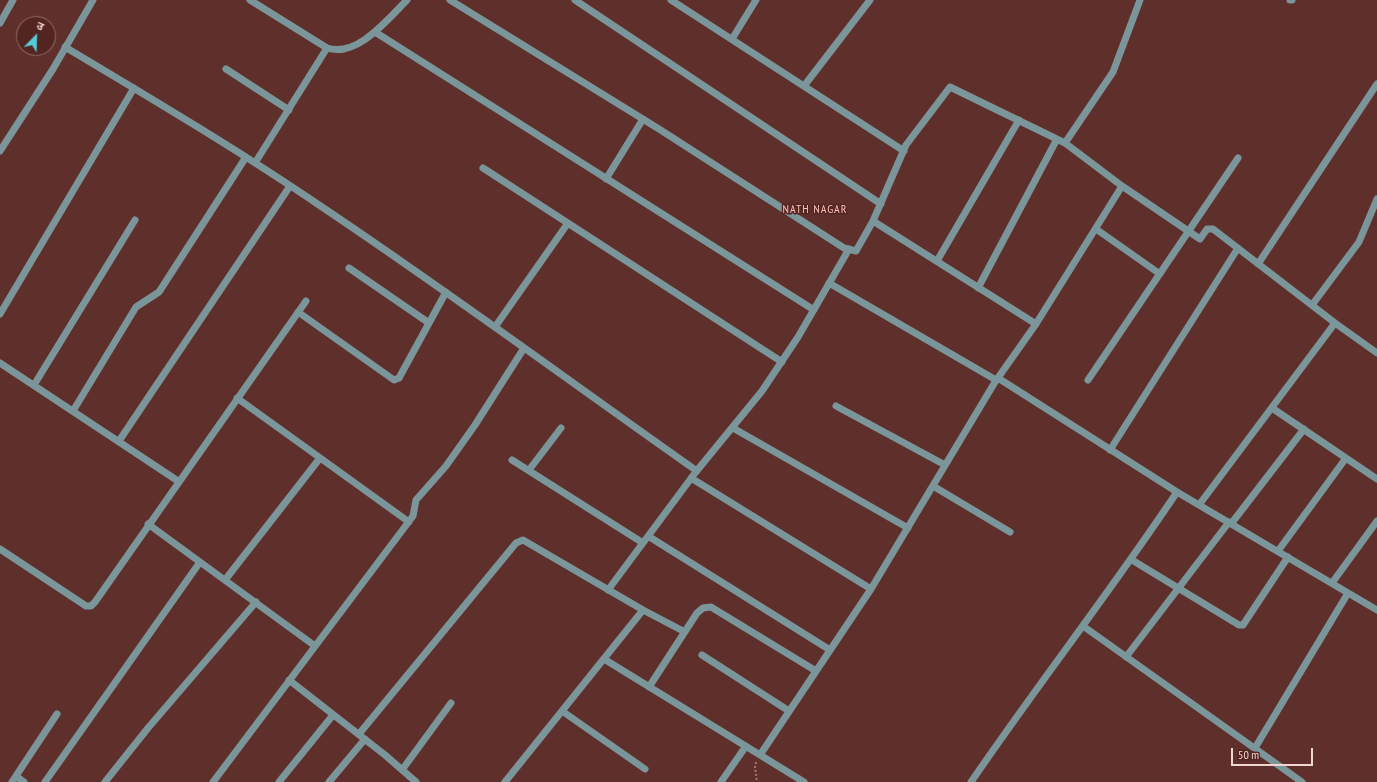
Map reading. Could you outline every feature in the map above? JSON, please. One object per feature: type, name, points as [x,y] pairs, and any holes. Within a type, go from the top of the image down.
[{"type":"street","points":[[0,23],[13,0]]},
{"type":"street","points":[[0,151],[65,48],[92,0]]},
{"type":"street","points":[[250,0],[328,48],[341,50],[361,42],[375,32],[407,0]]},
{"type":"street","points":[[450,0],[642,119],[844,248],[856,251],[873,221],[904,151],[950,87],[1057,138],[1122,186],[1200,239],[1207,229],[1213,229],[1335,323],[1377,353]]},
{"type":"street","points":[[575,0],[881,204]]},
{"type":"street","points":[[671,0],[904,151]]},
{"type":"street","points":[[732,39],[756,0]]},
{"type":"street","points":[[804,86],[870,0]]},
{"type":"street","points":[[1065,143],[1105,87],[1113,72],[1140,0]]},
{"type":"street","points":[[375,32],[814,310]]},
{"type":"street","points":[[65,48],[200,127],[290,186],[446,292],[697,471]]},
{"type":"street","points":[[255,163],[328,48]]},
{"type":"street","points":[[226,69],[289,110]]},
{"type":"street","points":[[1258,264],[1377,84]]},
{"type":"street","points":[[0,314],[134,88]]},
{"type":"street","points":[[606,179],[642,119]]},
{"type":"street","points":[[937,261],[1019,120]]},
{"type":"street","points":[[978,288],[1057,138]]},
{"type":"street","points":[[73,411],[136,307],[159,292],[246,157]]},
{"type":"street","points":[[1088,380],[1238,158]]},
{"type":"street","points":[[482,168],[782,362]]},
{"type":"street","points":[[119,441],[290,186]]},
{"type":"street","points":[[760,755],[871,589],[997,379],[1036,324],[1122,186]]},
{"type":"street","points":[[1312,305],[1359,242],[1377,199]]},
{"type":"street","points":[[34,385],[135,220]]},
{"type":"street","points":[[873,221],[1036,324]]},
{"type":"street","points":[[495,327],[568,223]]},
{"type":"street","points":[[1096,229],[1160,274]]},
{"type":"street","points":[[1110,450],[1238,248]]},
{"type":"street","points":[[608,590],[691,478],[733,428],[782,362],[849,249]]},
{"type":"street","points":[[349,268],[429,323]]},
{"type":"street","points":[[829,282],[997,379],[1177,492],[1377,610]]},
{"type":"street","points":[[298,312],[394,380],[399,378],[446,292]]},
{"type":"street","points":[[0,549],[86,606],[90,606],[95,602],[178,481],[306,301]]},
{"type":"street","points":[[1199,505],[1335,323]]},
{"type":"street","points":[[216,781],[289,680],[408,522],[415,512],[416,500],[450,460],[524,348]]},
{"type":"street","points":[[0,363],[178,481]]},
{"type":"street","points":[[237,398],[408,522]]},
{"type":"street","points":[[836,406],[945,465]]},
{"type":"street","points":[[1272,408],[1377,479]]},
{"type":"street","points":[[528,470],[561,428]]},
{"type":"street","points":[[733,428],[908,528]]},
{"type":"street","points":[[1126,657],[1304,429]]},
{"type":"street","points":[[225,580],[320,458]]},
{"type":"street","points":[[1278,551],[1346,458]]},
{"type":"street","points":[[512,460],[643,543]]},
{"type":"street","points":[[691,478],[871,589]]},
{"type":"street","points":[[933,486],[1010,532]]},
{"type":"street","points":[[972,782],[1025,704],[1132,560],[1177,492]]},
{"type":"street","points":[[1332,583],[1377,521]]},
{"type":"street","points":[[148,524],[315,646]]},
{"type":"street","points":[[648,536],[830,650]]},
{"type":"street","points":[[359,734],[516,543],[523,540],[643,610],[685,632]]},
{"type":"street","points":[[1132,560],[1234,624],[1243,625],[1288,557]]},
{"type":"street","points":[[45,782],[200,562]]},
{"type":"street","points":[[1255,748],[1348,593]]},
{"type":"street","points":[[105,782],[148,728],[256,602]]},
{"type":"street","points":[[650,687],[697,613],[703,608],[711,607],[816,671]]},
{"type":"street","points":[[505,782],[643,610]]},
{"type":"street","points":[[1083,626],[1300,781]]},
{"type":"street","points":[[702,655],[789,711]]},
{"type":"street","points":[[604,659],[804,782]]},
{"type":"street","points":[[289,680],[359,734],[416,782]]},
{"type":"street","points":[[402,770],[451,703]]},
{"type":"street","points":[[562,711],[645,769]]},
{"type":"street","points":[[24,782],[14,779],[57,714]]},
{"type":"street","points":[[279,782],[333,714]]},
{"type":"street","points":[[329,782],[365,739]]},
{"type":"street","points":[[721,782],[746,746]]},
{"type":"path","points":[[757,782],[755,767],[760,755]]},
{"type":"district","name":"NATH NAGAR","points":[[815,210]]}]
